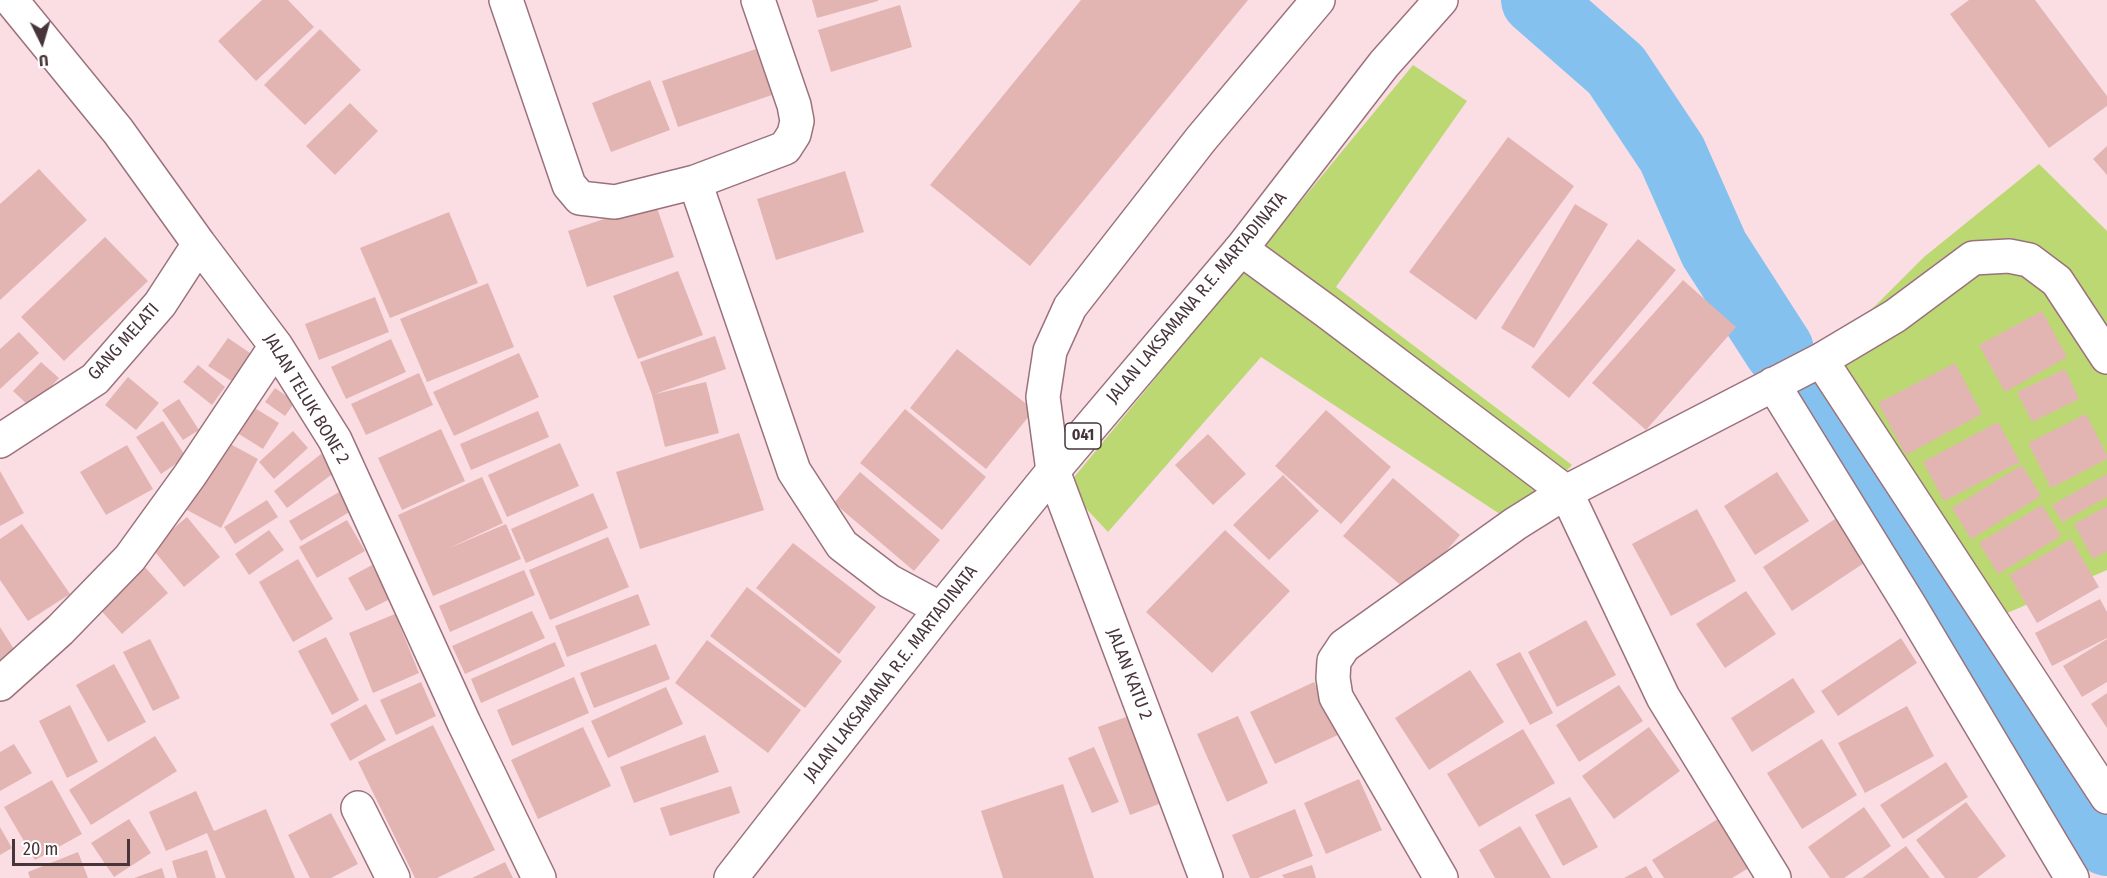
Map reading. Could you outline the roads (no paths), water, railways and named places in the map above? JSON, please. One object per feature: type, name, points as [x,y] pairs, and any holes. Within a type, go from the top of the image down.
[{"type":"street","name":"JALAN TELUK BONE 2","points":[[11,0],[118,131],[276,346],[335,440],[464,723],[539,878]]},
{"type":"street","points":[[507,0],[569,185],[580,198],[615,202],[695,182],[785,148],[794,135],[797,120],[758,0]]},
{"type":"street","name":"JALAN KATU 2","points":[[1206,878],[1053,471],[1043,397],[1050,351],[1070,307],[1201,140],[1318,0]]},
{"type":"street","name":"JALAN LAKSAMANA R.E. MARTADINATA","points":[[731,878],[941,609],[1053,471],[1241,249],[1384,64],[1441,0]]},
{"type":"street","points":[[695,182],[794,471],[842,545],[889,581],[941,609]]},
{"type":"street","name":"GANG MELATI","points":[[0,441],[95,379],[160,304],[199,244]]},
{"type":"street","points":[[1241,249],[1566,492],[1663,697],[1774,878]]},
{"type":"street","points":[[1441,878],[1336,697],[1333,678],[1334,661],[1344,646],[1515,524],[1566,492],[1821,360],[1895,316],[1973,258],[2009,256],[2029,260],[2057,281],[2107,357]]},
{"type":"street","points":[[0,684],[60,630],[130,558],[190,475],[276,346]]},
{"type":"street","points":[[1821,360],[2107,797]]},
{"type":"street","points":[[1773,384],[1910,606],[2072,878]]},
{"type":"street","points":[[358,808],[393,878]]},
{"type":"waterway","points":[[1536,0],[1616,70],[1672,154],[1714,249],[1779,350]]},
{"type":"waterway","points":[[1798,378],[1886,506],[2107,841]]}]
